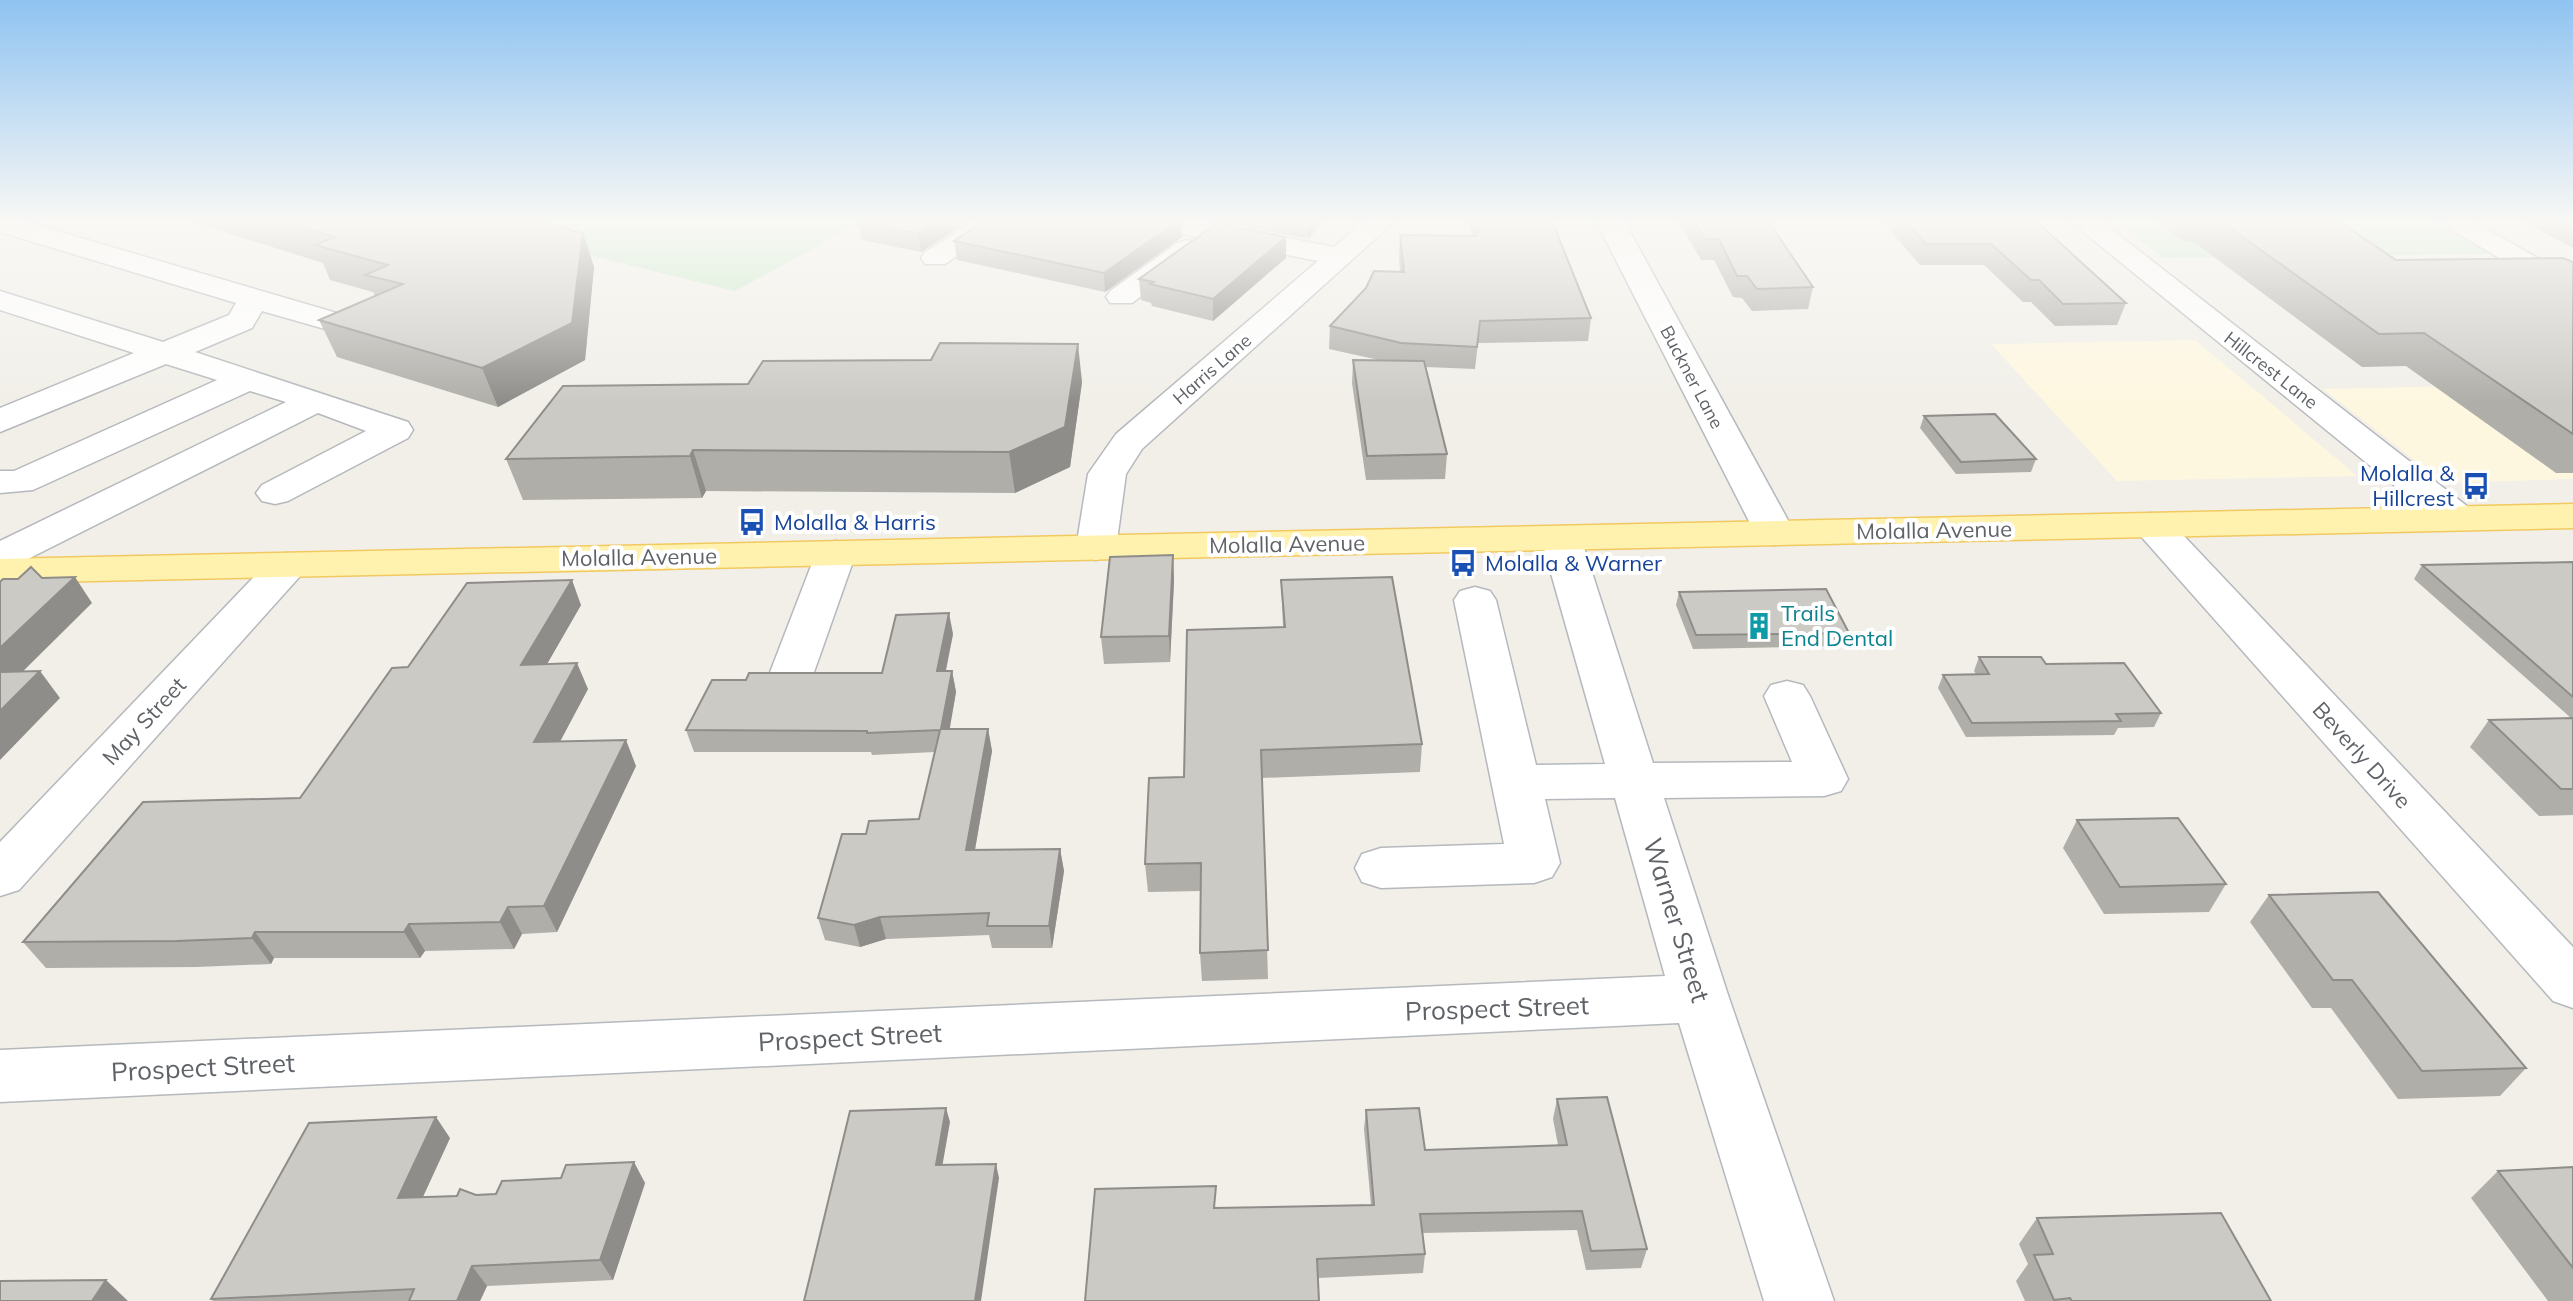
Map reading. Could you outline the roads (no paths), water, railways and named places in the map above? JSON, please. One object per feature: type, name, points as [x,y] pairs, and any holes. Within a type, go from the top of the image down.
[{"type":"main road","name":"Molalla Avenue","points":[[0,571],[2573,516]]},
{"type":"street","points":[[202,282],[360,330]]},
{"type":"street","points":[[1121,297],[1142,282]]},
{"type":"street","name":"Harris Lane","points":[[1096,548],[1107,474],[1123,450],[1312,282]]},
{"type":"street","name":"Buckner Lane","points":[[1642,282],[1775,533]]},
{"type":"street","name":"Hillcrest Lane","points":[[2160,282],[2458,518]]},
{"type":"street","points":[[0,421],[241,321],[254,297]]},
{"type":"street","points":[[0,300],[316,401],[395,430],[275,493]]},
{"type":"street","points":[[0,482],[20,482],[248,379]]},
{"type":"street","points":[[0,557],[316,401]]},
{"type":"street","name":"Beverly Drive","points":[[2152,525],[2573,985]]},
{"type":"street","name":"Warner Street","points":[[1561,538],[1700,998],[1799,1301]]},
{"type":"street","points":[[791,675],[836,553]]},
{"type":"street","name":"May Street","points":[[0,876],[288,565]]},
{"type":"street","points":[[1381,868],[1534,863],[1475,600]]},
{"type":"street","points":[[1515,782],[1824,779],[1787,696]]},
{"type":"street","name":"Prospect Street","points":[[0,1076],[1700,998]]},
{"type":"place","name":"Molalla & Hillcrest","points":[[2476,486]]},
{"type":"place","name":"Molalla & Harris","points":[[752,522]]},
{"type":"place","name":"Molalla & Warner","points":[[1463,563]]},
{"type":"place","name":"Trails End Dental","points":[[1759,626]]}]
